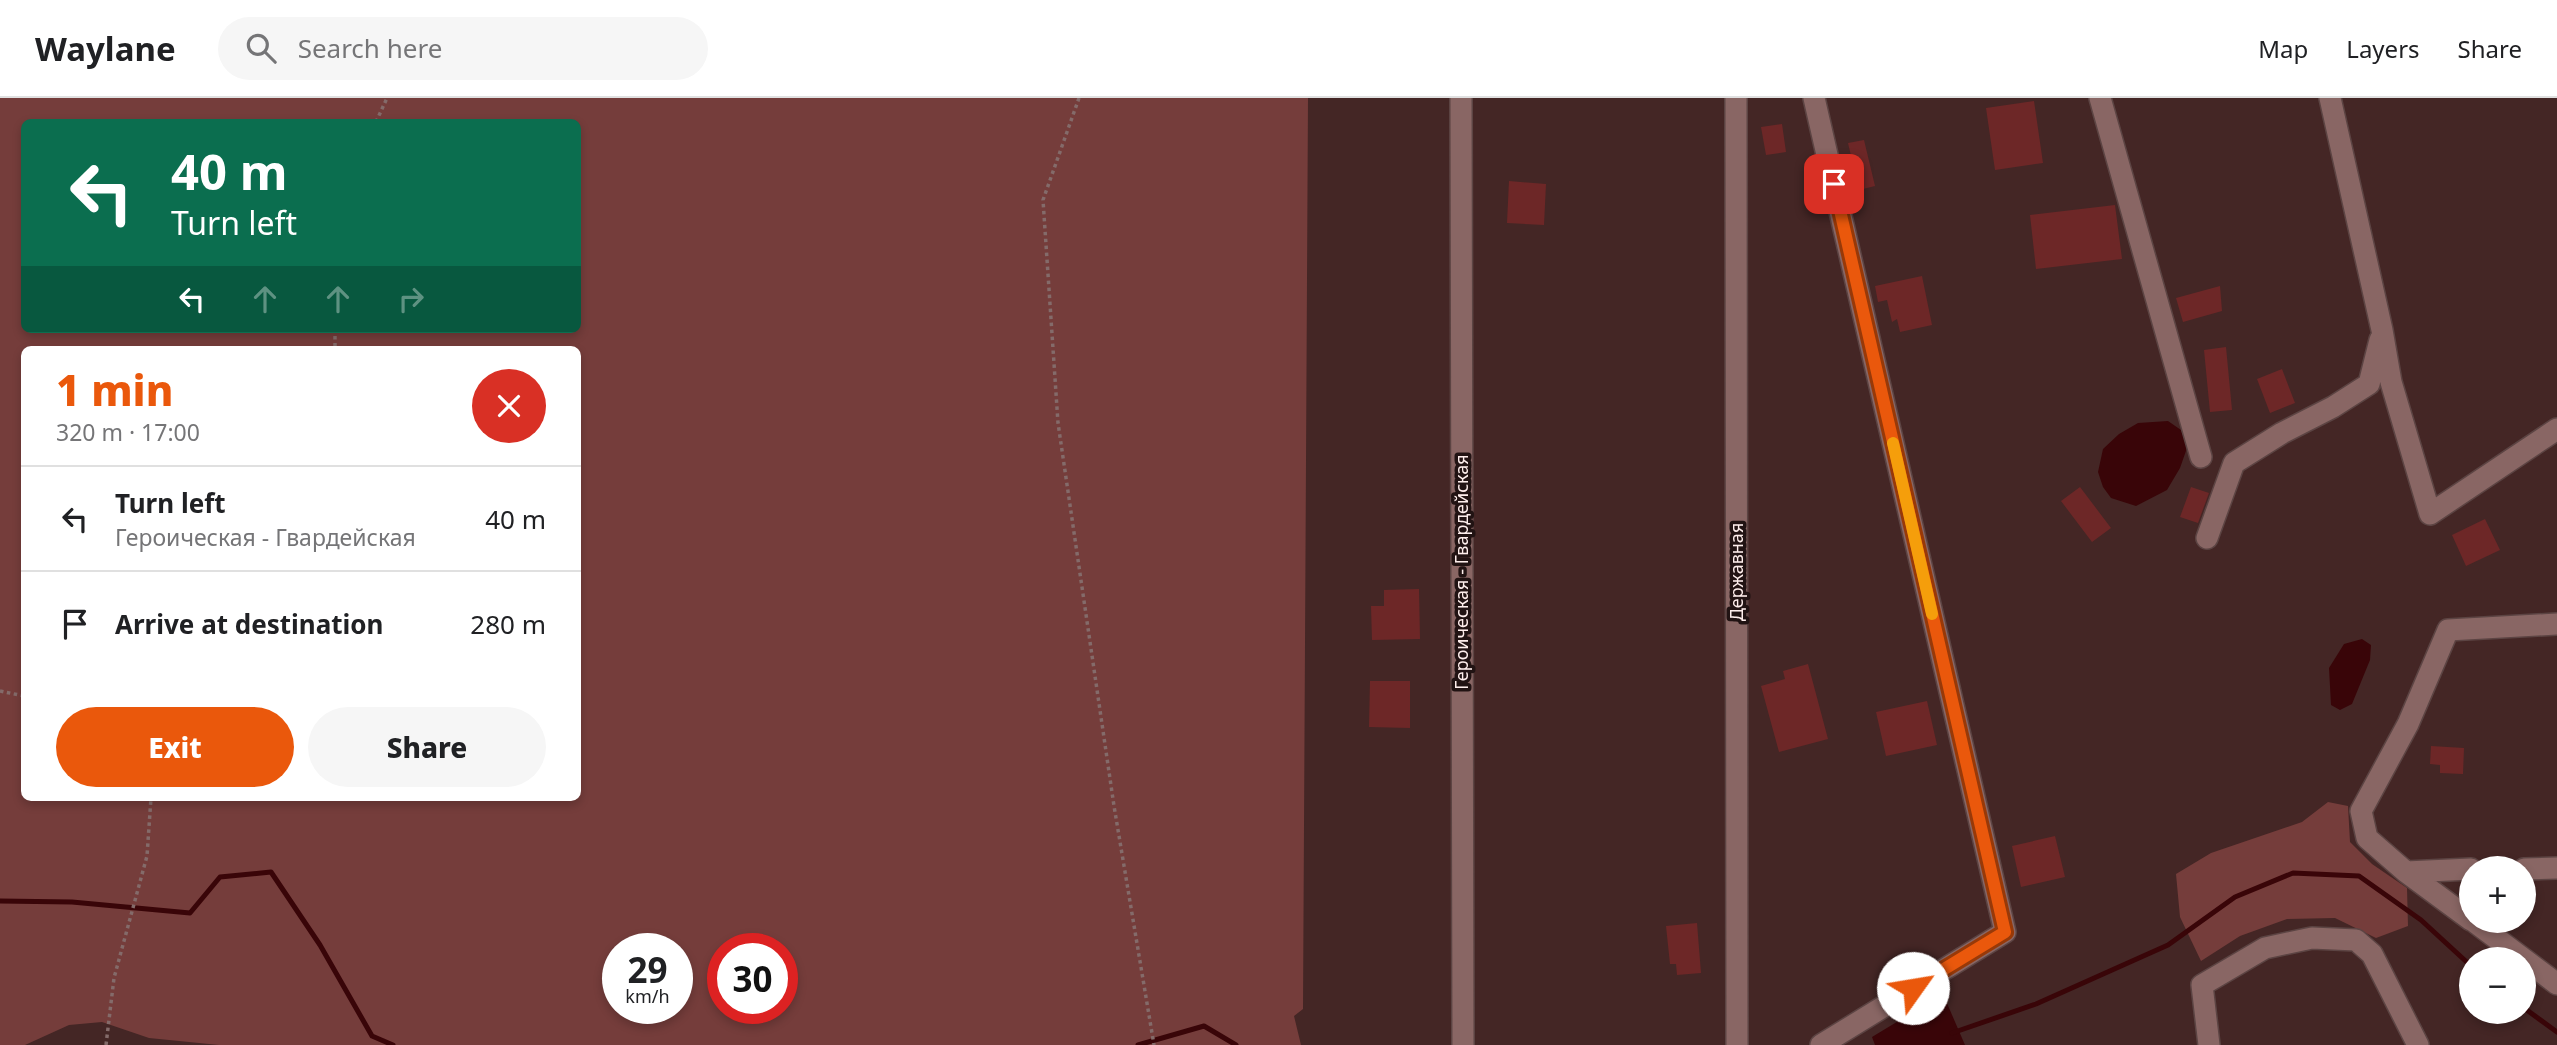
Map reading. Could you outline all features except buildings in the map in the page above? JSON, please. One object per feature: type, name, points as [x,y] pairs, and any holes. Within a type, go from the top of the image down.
[{"type":"street","name":"Героическая - Гвардейская","points":[[1461,98],[1463,1045]]},
{"type":"street","name":"Державная","points":[[1737,98],[1737,1045]]},
{"type":"street","points":[[1814,98],[2005,932],[1821,1045]]},
{"type":"street","points":[[2100,98],[2201,457]]},
{"type":"street","points":[[2330,98],[2382,330],[2391,382],[2430,514],[2557,429]]},
{"type":"street","points":[[2207,538],[2234,463],[2369,384],[2382,330]]},
{"type":"street","points":[[2459,911],[2406,872],[2367,838],[2361,811],[2408,724],[2448,630],[2557,624]]},
{"type":"street","points":[[2536,869],[2557,868]]},
{"type":"street","points":[[2406,872],[2459,870]]},
{"type":"street","points":[[2489,933],[2557,984]]},
{"type":"street","points":[[2209,1045],[2202,985],[2265,948],[2312,938],[2356,940],[2372,954],[2418,1045]]},
{"type":"path","points":[[377,119],[387,98]]},
{"type":"path","points":[[1079,98],[1043,201],[1058,423],[1112,793],[1153,1045]]},
{"type":"path","points":[[0,691],[21,695]]},
{"type":"path","points":[[106,1045],[114,978],[147,856],[151,801]]},
{"type":"shaded area","points":[[0,98],[1308,98],[1303,1009],[1294,1016],[1301,1045],[219,1045],[149,1038],[102,1022],[69,1025],[25,1045],[0,1045]]},
{"type":"shaded area","points":[[2168,421],[2181,430],[2187,448],[2180,468],[2167,490],[2136,506],[2111,498],[2103,487],[2098,472],[2103,449],[2119,434],[2138,423]]},
{"type":"shaded area","points":[[2362,639],[2371,645],[2370,660],[2352,704],[2340,710],[2331,705],[2329,668],[2344,644]]},
{"type":"shaded area","points":[[2328,802],[2348,806],[2350,842],[2372,864],[2407,888],[2408,926],[2376,938],[2335,918],[2287,919],[2240,936],[2201,961],[2180,917],[2176,874],[2211,853],[2302,822]]},
{"type":"shaded area","points":[[1943,994],[1965,1045],[1875,1045],[1872,1037]]},
{"type":"waterway","points":[[0,901],[72,902],[190,913],[220,877],[271,872],[320,945],[372,1036],[393,1045]]},
{"type":"waterway","points":[[1952,1033],[2036,1004],[2168,945],[2235,897],[2293,873],[2359,876],[2421,920],[2459,955]]},
{"type":"waterway","points":[[2536,1017],[2557,1032]]},
{"type":"waterway","points":[[1138,1045],[1204,1026],[1236,1045]]},
{"type":"slow traffic","points":[[1893,443],[1932,614]]},
{"type":"route","points":[[1834,184],[2005,932],[1913,988]]}]
